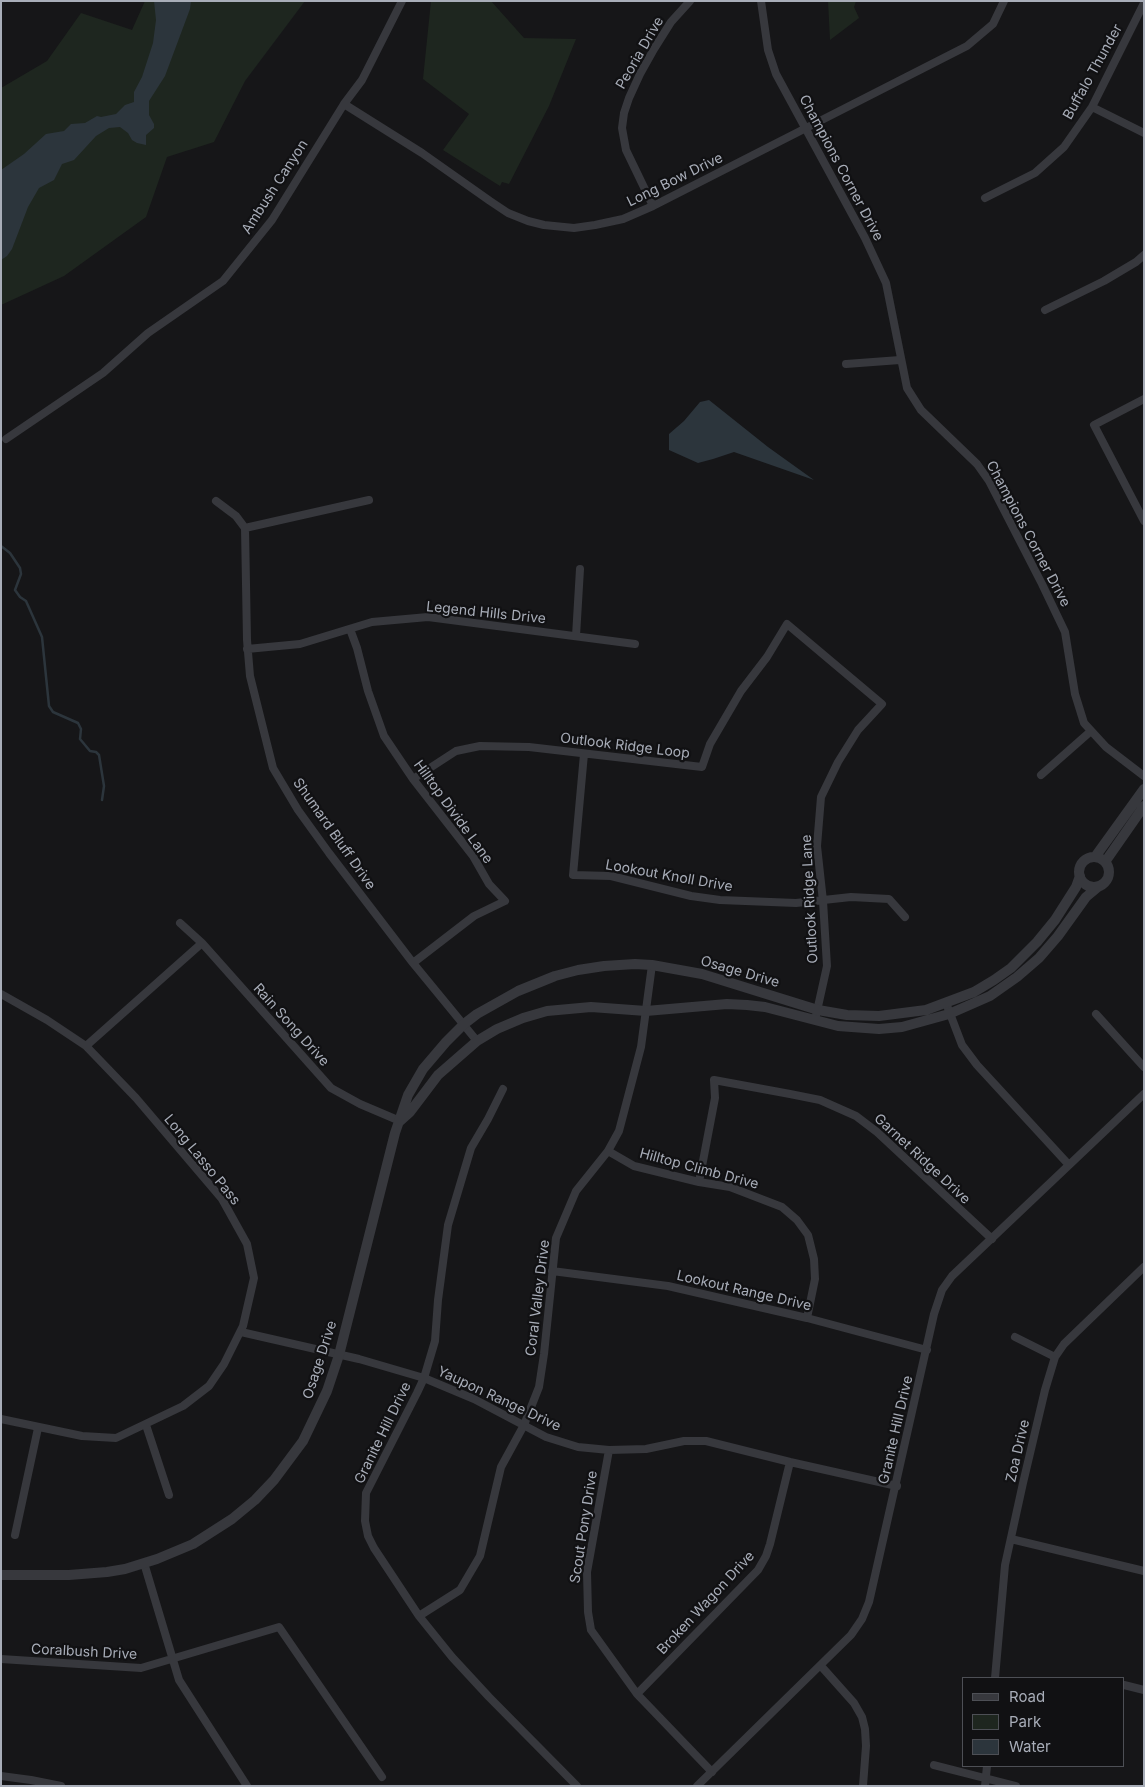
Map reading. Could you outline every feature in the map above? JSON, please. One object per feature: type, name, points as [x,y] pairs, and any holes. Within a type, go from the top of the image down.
[{"type":"street","name":"Ambush Canyon","points":[[6,439],[104,373],[148,334],[224,281],[272,220],[344,104],[362,80],[402,1]]},
{"type":"street","name":"Peoria Drive","points":[[653,206],[626,150],[622,128],[624,113],[628,98],[649,57],[671,22],[690,1]]},
{"type":"street","name":"Champions Corner Drive","points":[[761,1],[768,50],[776,74],[865,238],[886,283],[907,388],[920,410],[977,464],[988,481],[1065,632],[1076,694],[1084,723],[1106,746],[1144,776]]},
{"type":"street","name":"Long Bow Drive","points":[[344,104],[422,153],[508,213],[528,221],[574,228],[595,226],[623,220],[653,206],[967,46],[993,24],[1004,1]]},
{"type":"street","name":"Buffalo Thunder","points":[[984,198],[1036,173],[1064,147],[1092,106],[1144,4]]},
{"type":"street","points":[[1092,106],[1144,133]]},
{"type":"street","points":[[1045,310],[1128,267],[1144,255]]},
{"type":"street","points":[[846,364],[900,360]]},
{"type":"street","points":[[1144,400],[1094,425],[1144,521]]},
{"type":"street","points":[[216,501],[236,516],[245,528],[368,500]]},
{"type":"street","name":"Shumard Bluff Drive","points":[[245,528],[247,649],[250,676],[274,768],[303,817],[413,963],[477,1041]]},
{"type":"street","points":[[576,636],[580,569]]},
{"type":"street","name":"Legend Hills Drive","points":[[247,649],[300,644],[372,622],[428,617],[636,644]]},
{"type":"street","name":"Outlook Ridge Loop","points":[[413,779],[456,751],[480,746],[529,747],[702,767],[710,744],[741,691],[767,657],[787,624],[882,704]]},
{"type":"street","name":"Hilltop Divide Lane","points":[[350,629],[368,691],[384,736],[413,779],[473,856],[489,884],[505,901],[474,916],[413,963]]},
{"type":"street","name":"Outlook Ridge Lane","points":[[817,1015],[827,966],[817,846],[820,797],[838,762],[858,730],[882,704]]},
{"type":"street","points":[[1041,776],[1091,730]]},
{"type":"street","name":"Lookout Knoll Drive","points":[[584,754],[573,876],[611,876],[691,896],[720,900],[774,903],[823,901],[851,897],[889,899],[904,917]]},
{"type":"street","points":[[1095,857],[1144,789]]},
{"type":"street","points":[[1105,862],[1144,806]]},
{"type":"street","points":[[1095,857],[1105,862],[1108,866],[1109,876],[1106,881],[1093,887],[1085,884],[1080,876],[1082,862],[1095,857]]},
{"type":"street","name":"Osage Drive","points":[[400,1121],[410,1112],[438,1075],[477,1041],[497,1028],[547,1011],[591,1007],[646,1011],[727,1004],[817,1015],[879,1016],[926,1010],[946,1003],[987,984],[1011,968],[1037,942],[1055,920],[1076,887],[1080,876]]},
{"type":"street","name":"Osage Drive","points":[[1,1575],[69,1575],[107,1572],[144,1564],[174,1552],[213,1532],[255,1500],[274,1480],[303,1441],[327,1391],[339,1355],[395,1133],[408,1095],[423,1069],[464,1024],[477,1014],[518,991],[555,976],[604,966],[652,965],[702,974],[817,1015],[838,1026],[879,1029],[902,1026],[949,1014],[990,996],[1032,964],[1058,936],[1086,897],[1098,886]]},
{"type":"street","name":"Rain Song Drive","points":[[180,923],[202,943],[331,1088],[360,1104],[400,1121]]},
{"type":"street","points":[[86,1046],[202,943]]},
{"type":"street","name":"Coral Valley Drive","points":[[419,1616],[460,1590],[480,1556],[501,1467],[524,1425],[539,1387],[556,1238],[576,1191],[608,1151],[619,1131],[642,1047],[652,965]]},
{"type":"street","name":"Long Lasso Pass","points":[[1,994],[47,1020],[86,1046],[136,1098],[222,1199],[247,1244],[254,1278],[240,1332],[224,1364],[209,1386],[184,1406],[116,1438],[82,1436],[38,1428],[1,1418]]},
{"type":"street","points":[[946,1003],[962,1045],[977,1065],[1069,1165]]},
{"type":"street","points":[[1096,1014],[1144,1067]]},
{"type":"street","name":"Garnet Ridge Drive","points":[[699,1182],[715,1098],[714,1080],[820,1100],[856,1116],[877,1132],[992,1239]]},
{"type":"street","name":"Granite Hill Drive","points":[[503,1089],[471,1148],[448,1225],[438,1300],[435,1341],[424,1378],[366,1493],[365,1521],[368,1536],[374,1548],[419,1616],[452,1657],[489,1697],[578,1786]]},
{"type":"street","name":"Granite Hill Drive","points":[[697,1786],[851,1636],[862,1619],[869,1602],[897,1486],[934,1314],[942,1290],[952,1276],[1144,1094]]},
{"type":"street","name":"Hilltop Climb Drive","points":[[608,1151],[634,1166],[699,1182],[730,1187],[782,1207],[797,1220],[808,1235],[814,1258],[815,1279],[807,1318]]},
{"type":"street","name":"Zoa Drive","points":[[995,1677],[1005,1565],[1043,1400],[1055,1357],[1064,1344],[1144,1267]]},
{"type":"street","name":"Lookout Range Drive","points":[[552,1271],[668,1286],[807,1318],[927,1350]]},
{"type":"street","name":"Yaupon Range Drive","points":[[240,1332],[339,1355],[424,1378],[474,1399],[546,1437],[578,1448],[609,1450],[646,1449],[684,1441],[706,1441],[897,1486]]},
{"type":"street","points":[[1014,1337],[1055,1357]]},
{"type":"street","points":[[146,1425],[169,1495]]},
{"type":"street","points":[[16,1534],[38,1428]]},
{"type":"street","name":"Scout Pony Drive","points":[[609,1450],[587,1572],[588,1612],[591,1630],[637,1694],[712,1772]]},
{"type":"street","name":"Broken Wagon Drive","points":[[637,1694],[758,1570],[768,1550],[790,1462]]},
{"type":"street","points":[[1011,1539],[1144,1571]]},
{"type":"street","points":[[144,1564],[179,1680],[247,1786]]},
{"type":"street","name":"Coralbush Drive","points":[[1,1659],[141,1668],[279,1628],[382,1777]]},
{"type":"street","points":[[821,1666],[854,1703],[862,1716],[866,1746],[863,1786]]},
{"type":"street","points":[[1125,1685],[1144,1690]]},
{"type":"street","points":[[934,1765],[985,1782],[1016,1786]]},
{"type":"street","points":[[985,1782],[987,1767]]},
{"type":"street","points":[[1,1776],[61,1786]]},
{"type":"green space","points":[[145,1],[305,1],[245,81],[214,142],[167,157],[146,217],[64,276],[1,305],[1,88],[47,61],[81,13],[132,30]]},
{"type":"green space","points":[[431,1],[491,1],[524,38],[576,39],[549,106],[509,184],[502,182],[500,186],[443,150],[469,114],[423,79]]},
{"type":"green space","points":[[828,1],[856,1],[854,7],[859,18],[830,40]]},
{"type":"water","points":[[154,1],[191,1],[190,9],[165,76],[149,101],[149,115],[154,128],[146,135],[146,145],[132,140],[128,133],[120,127],[109,128],[96,136],[74,160],[62,164],[54,180],[39,188],[28,207],[12,249],[1,260],[1,170],[24,154],[46,134],[64,131],[71,124],[85,123],[97,116],[116,114],[125,105],[134,102],[134,92],[142,77],[153,43],[156,20]]},
{"type":"water","points":[[709,400],[768,447],[814,480],[734,452],[698,463],[669,450],[669,434],[684,421],[700,402]]},
{"type":"waterway","points":[[1,546],[10,553],[20,568],[21,574],[15,590],[26,601],[42,637],[49,706],[53,712],[78,723],[81,729],[80,739],[90,751],[96,752],[99,755],[104,786],[102,800]]}]
